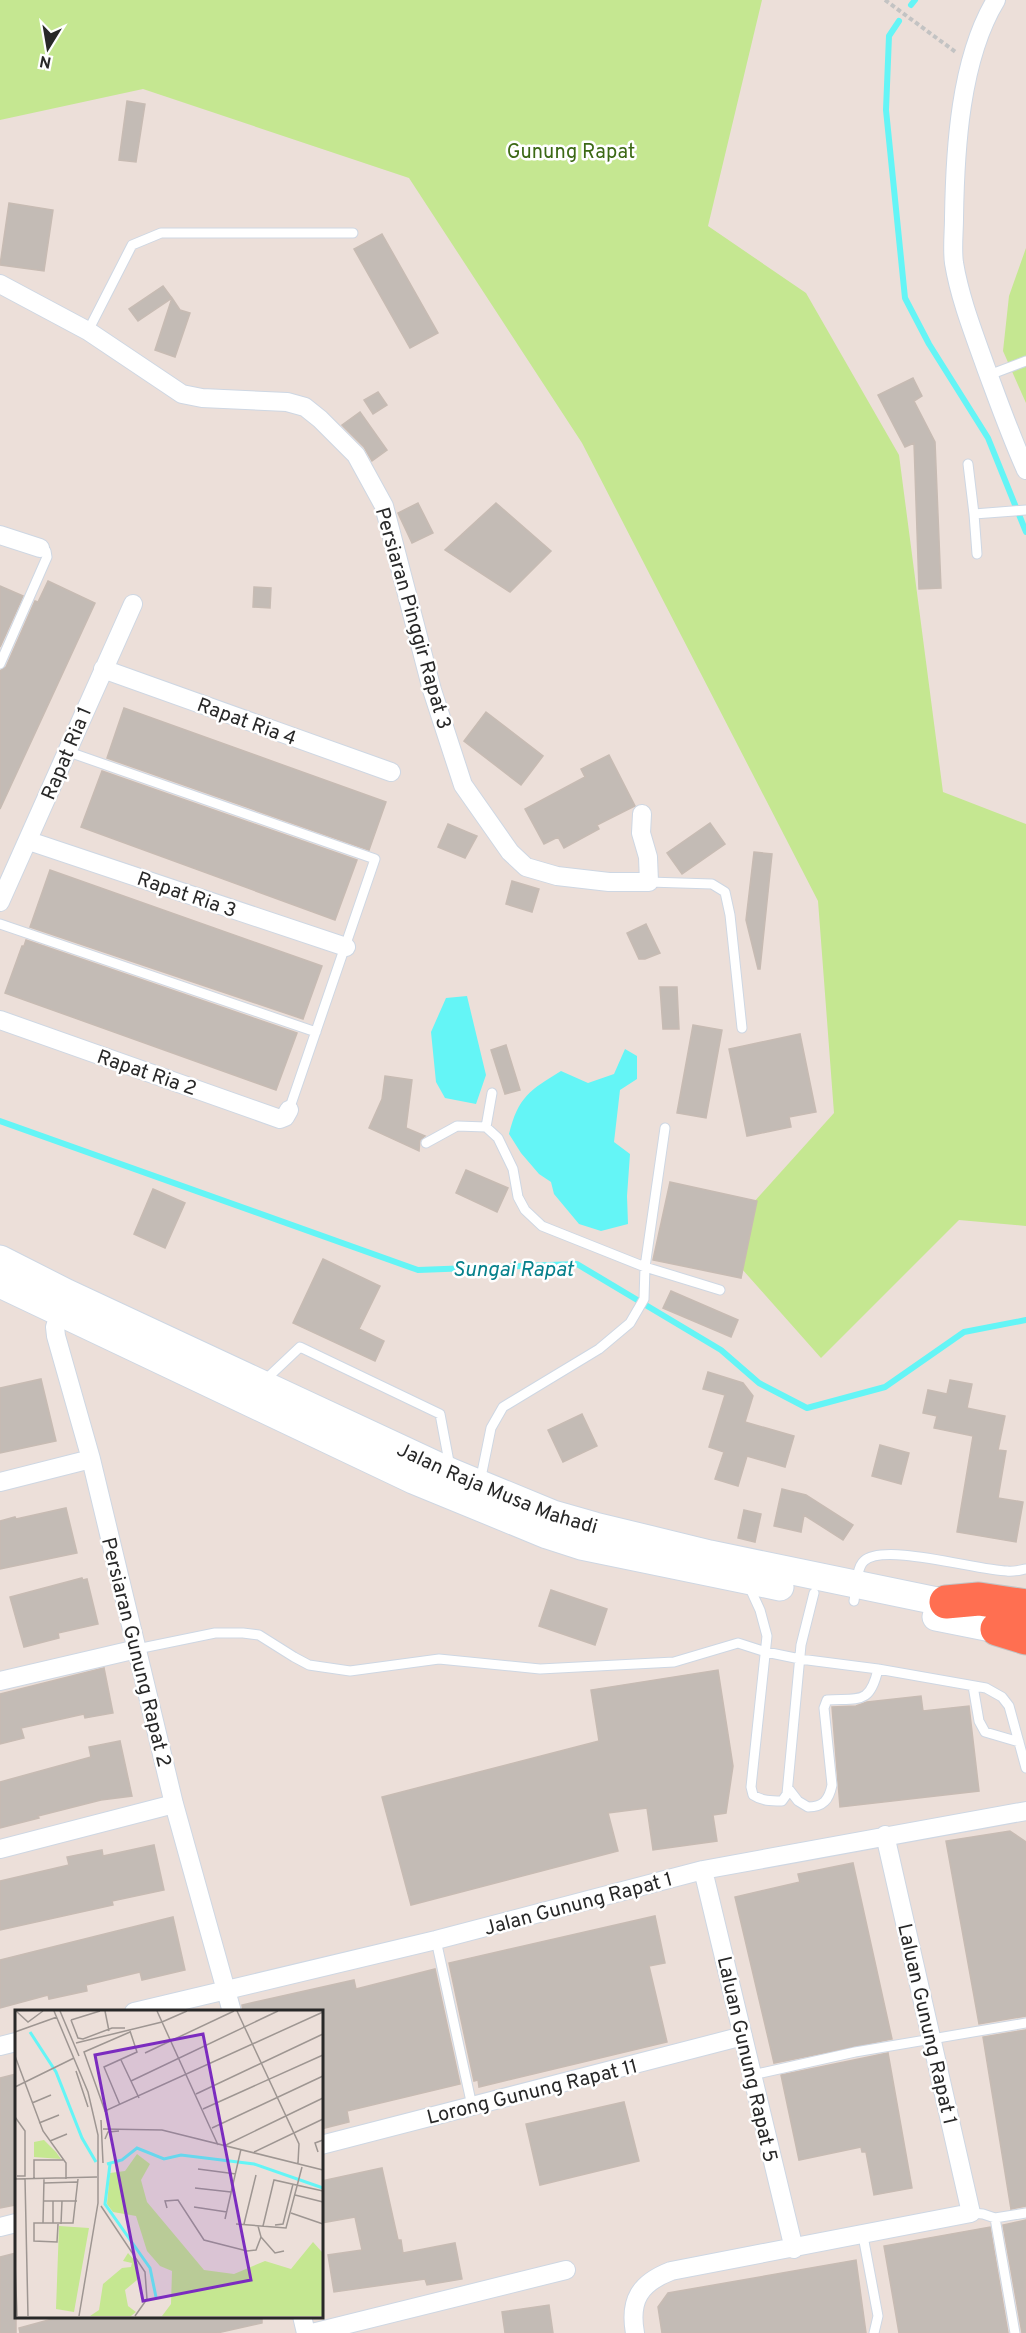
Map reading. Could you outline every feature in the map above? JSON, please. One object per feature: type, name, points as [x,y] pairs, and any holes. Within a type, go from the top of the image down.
[{"type":"highway","points":[[946,1602],[979,1599],[1026,1606]]},
{"type":"main road","name":"Jalan Raja Musa Mahadi","points":[[0,1259],[63,1303]]},
{"type":"main road","name":"Jalan Raja Musa Mahadi","points":[[0,1284],[63,1303],[448,1483],[547,1535],[581,1546],[814,1593],[855,1592],[946,1602],[1019,1630]]},
{"type":"main road","name":"Jalan Raja Musa Mahadi","points":[[448,1483],[479,1483],[553,1514],[595,1526],[855,1592],[1019,1630]]},
{"type":"street","points":[[996,0],[982,27],[971,61],[963,99],[954,194],[954,262],[971,328],[1026,470]]},
{"type":"street","name":"Persiaran Pinggir Rapat 3","points":[[0,284],[88,331],[182,394],[202,398],[287,402],[305,407],[321,419],[356,455],[384,506],[432,690],[463,785],[510,852],[526,867],[557,876],[609,882],[650,882]]},
{"type":"street","points":[[0,536],[40,548]]},
{"type":"street","name":"Rapat Ria 1","points":[[0,902],[133,604]]},
{"type":"street","name":"Rapat Ria 4","points":[[103,669],[391,772]]},
{"type":"street","points":[[642,814],[641,833],[648,857],[650,882]]},
{"type":"street","name":"Rapat Ria 3","points":[[29,841],[346,947]]},
{"type":"street","name":"Rapat Ria 2","points":[[0,1020],[280,1119],[285,1117],[288,1110]]},
{"type":"street","name":"Persiaran Gunung Rapat 2","points":[[63,1303],[55,1327],[56,1336],[91,1459],[174,1804],[231,2010]]},
{"type":"street","points":[[0,1482],[91,1459]]},
{"type":"street","points":[[0,1681],[137,1649]]},
{"type":"street","points":[[0,1849],[174,1804]]},
{"type":"street","name":"Jalan Gunung Rapat 1","points":[[142,2010],[436,1940],[703,1870],[1026,1811]]},
{"type":"street","name":"Laluan Gunung Rapat 1","points":[[885,1835],[971,2213]]},
{"type":"street","name":"Laluan Gunung Rapat 5","points":[[703,1870],[794,2249]]},
{"type":"street","name":"Lorong Gunung Rapat 11","points":[[322,2145],[743,2036]]},
{"type":"street","points":[[0,2046],[15,2042]]},
{"type":"street","points":[[635,2333],[633,2319],[635,2302],[643,2288],[656,2277],[671,2271],[863,2236],[971,2213]]},
{"type":"street","points":[[0,2227],[15,2223]]},
{"type":"street","points":[[312,2333],[567,2270]]},
{"type":"street","points":[[302,2318],[306,2333]]},
{"type":"lane","points":[[88,331],[132,245],[161,233],[353,233]]},
{"type":"lane","points":[[989,375],[1026,361]]},
{"type":"lane","points":[[968,464],[977,554]]},
{"type":"lane","points":[[974,514],[1026,510]]},
{"type":"lane","points":[[0,664],[47,557],[46,551],[40,548]]},
{"type":"lane","points":[[66,751],[375,859],[288,1110]]},
{"type":"lane","points":[[650,882],[712,884],[725,892],[730,915],[742,1028]]},
{"type":"lane","points":[[0,924],[316,1032]]},
{"type":"lane","points":[[486,1127],[492,1093]]},
{"type":"lane","points":[[426,1143],[457,1126],[486,1127],[498,1138],[513,1169],[518,1197],[525,1210],[542,1226],[645,1267],[720,1290]]},
{"type":"lane","points":[[479,1483],[491,1428],[503,1407],[599,1349],[630,1323],[644,1299],[645,1267],[665,1128]]},
{"type":"lane","points":[[255,1394],[300,1347],[440,1414],[448,1483]]},
{"type":"lane","points":[[855,1592],[863,1561],[878,1555],[906,1556],[1007,1571],[1026,1569]]},
{"type":"lane","points":[[746,1580],[760,1610],[767,1636],[751,1787],[753,1795],[759,1800],[782,1801],[787,1794],[801,1645],[814,1593]]},
{"type":"lane","points":[[137,1649],[215,1633],[243,1633],[259,1635],[309,1665],[350,1671],[439,1659],[540,1669],[674,1662],[738,1642],[766,1652],[800,1659],[878,1669],[986,1688],[1002,1697],[1009,1706],[1026,1768]]},
{"type":"lane","points":[[788,1788],[798,1801],[808,1807],[824,1804],[830,1797],[832,1785],[824,1708],[827,1700],[865,1697],[872,1691],[878,1669]]},
{"type":"lane","points":[[973,1686],[979,1721],[985,1732],[1019,1742]]},
{"type":"lane","points":[[436,1940],[472,2106]]},
{"type":"lane","points":[[752,2075],[855,2052],[1026,2023]]},
{"type":"lane","points":[[971,2213],[995,2218],[1026,2212]]},
{"type":"lane","points":[[995,2218],[1015,2333]]},
{"type":"lane","points":[[863,2236],[878,2316],[874,2333]]},
{"type":"path","points":[[885,0],[946,46]]},
{"type":"green space","name":"Gunung Rapat","points":[[0,0],[762,0],[708,226],[806,293],[899,455],[943,792],[1026,824],[1026,1226],[959,1220],[821,1358],[718,1242],[834,1113],[818,901],[582,443],[409,178],[143,89],[0,120]]},
{"type":"green space","points":[[1026,248],[1026,403],[1003,351],[1009,296]]},
{"type":"water","points":[[467,996],[486,1075],[476,1104],[445,1098],[436,1082],[431,1032],[446,998]]},
{"type":"water","points":[[625,1049],[637,1056],[637,1079],[620,1090],[614,1142],[630,1154],[628,1224],[601,1231],[579,1224],[554,1194],[551,1182],[539,1174],[509,1134],[521,1103],[541,1084],[561,1071],[588,1083],[614,1074]]},
{"type":"building","points":[[127,101],[145,104],[136,162],[119,160]]},
{"type":"building","points":[[9,203],[53,210],[44,271],[0,265]]},
{"type":"building","points":[[382,234],[438,333],[410,348],[354,249]]},
{"type":"building","points":[[163,286],[172,298],[138,321],[129,309]]},
{"type":"building","points":[[172,298],[180,310],[190,313],[175,357],[155,350]]},
{"type":"building","points":[[913,378],[922,396],[914,401],[935,442],[941,588],[919,589],[914,443],[905,447],[878,395]]},
{"type":"building","points":[[378,392],[387,405],[373,414],[364,400]]},
{"type":"building","points":[[360,412],[387,450],[372,461],[364,447],[342,425]]},
{"type":"building","points":[[418,503],[433,533],[412,543],[398,513]]},
{"type":"building","points":[[496,503],[551,551],[510,592],[445,550]]},
{"type":"building","points":[[48,581],[95,603],[0,809],[0,671],[6,667],[35,601],[38,602]]},
{"type":"building","points":[[0,586],[23,596],[0,647]]},
{"type":"building","points":[[254,587],[271,588],[270,608],[253,607]]},
{"type":"building","points":[[124,708],[386,802],[369,850],[107,758]]},
{"type":"building","points":[[486,712],[543,756],[521,785],[464,741]]},
{"type":"building","points":[[609,755],[635,806],[597,825],[599,829],[564,848],[558,837],[544,844],[525,809],[585,777],[581,769]]},
{"type":"building","points":[[102,771],[357,860],[335,920],[81,827]]},
{"type":"building","points":[[710,823],[725,844],[682,874],[667,853]]},
{"type":"building","points":[[448,824],[477,836],[465,858],[438,847]]},
{"type":"building","points":[[754,852],[772,854],[760,969],[758,969],[746,920]]},
{"type":"building","points":[[50,870],[322,966],[303,1019],[30,927]]},
{"type":"building","points":[[512,881],[539,889],[532,912],[506,904]]},
{"type":"building","points":[[646,924],[660,953],[639,959],[627,933]]},
{"type":"building","points":[[26,940],[297,1033],[276,1090],[5,993]]},
{"type":"building","points":[[660,987],[677,987],[679,1029],[663,1029]]},
{"type":"building","points":[[693,1025],[722,1030],[706,1118],[677,1113]]},
{"type":"building","points":[[800,1034],[816,1112],[789,1117],[791,1127],[747,1136],[729,1049]]},
{"type":"building","points":[[506,1045],[520,1090],[505,1094],[491,1050]]},
{"type":"building","points":[[385,1076],[412,1080],[406,1128],[425,1136],[420,1140],[419,1151],[369,1128],[382,1099]]},
{"type":"building","points":[[466,1170],[508,1188],[497,1212],[456,1193]]},
{"type":"building","points":[[670,1182],[757,1201],[741,1278],[653,1260]]},
{"type":"building","points":[[153,1189],[185,1203],[165,1248],[134,1234]]},
{"type":"building","points":[[323,1259],[380,1286],[359,1329],[384,1341],[375,1361],[293,1323]]},
{"type":"building","points":[[671,1291],[738,1320],[731,1337],[663,1308]]},
{"type":"building","points":[[708,1372],[743,1383],[753,1396],[745,1422],[794,1436],[785,1467],[747,1456],[738,1486],[715,1479],[724,1452],[709,1447],[725,1395],[703,1389]]},
{"type":"building","points":[[41,1379],[56,1441],[0,1453],[0,1388]]},
{"type":"building","points":[[950,1380],[972,1384],[967,1408],[1005,1416],[998,1450],[1006,1451],[998,1498],[1023,1502],[1016,1542],[957,1532],[973,1436],[934,1428],[937,1416],[923,1413],[928,1390],[947,1394]]},
{"type":"building","points":[[582,1414],[597,1446],[563,1462],[548,1430]]},
{"type":"building","points":[[880,1445],[909,1453],[901,1484],[872,1476]]},
{"type":"building","points":[[782,1489],[806,1495],[853,1525],[843,1540],[804,1515],[801,1532],[774,1526]]},
{"type":"building","points":[[66,1508],[77,1553],[0,1569],[0,1521]]},
{"type":"building","points":[[744,1510],[761,1514],[755,1542],[738,1538]]},
{"type":"building","points":[[82,1578],[87,1579],[98,1624],[58,1633],[59,1638],[24,1647],[10,1597]]},
{"type":"building","points":[[551,1590],[607,1609],[595,1645],[539,1626]]},
{"type":"building","points":[[104,1668],[113,1713],[85,1718],[84,1714],[21,1728],[24,1738],[0,1744],[0,1694]]},
{"type":"building","points":[[718,1670],[733,1766],[726,1813],[713,1815],[717,1841],[653,1850],[647,1808],[608,1813],[618,1851],[411,1905],[382,1797],[599,1741],[591,1690]]},
{"type":"building","points":[[921,1696],[923,1711],[969,1706],[979,1791],[840,1807],[832,1707],[856,1706],[867,1702]]},
{"type":"building","points":[[120,1741],[132,1796],[101,1800],[0,1828],[0,1782],[91,1757],[89,1747]]},
{"type":"building","points":[[1010,1831],[1026,1842],[1026,2016],[979,2024],[946,1841]]},
{"type":"building","points":[[154,1845],[164,1890],[112,1901],[113,1905],[0,1930],[0,1881],[69,1865],[67,1857],[102,1850],[103,1856]]},
{"type":"building","points":[[853,1863],[892,2039],[774,2063],[735,1897],[800,1882],[798,1874]]},
{"type":"building","points":[[655,1916],[665,1963],[649,1966],[667,2042],[479,2087],[478,2080],[474,2081],[449,1963]]},
{"type":"building","points":[[173,1917],[185,1970],[142,1980],[140,1972],[86,1985],[87,1991],[49,1999],[48,1995],[0,2008],[0,1960]]},
{"type":"building","points":[[435,1969],[460,2084],[347,2111],[349,2122],[322,2129],[322,2010],[243,2010],[242,2005],[354,1980],[356,1989]]},
{"type":"building","points":[[1026,2030],[1026,2206],[1011,2209],[983,2037]]},
{"type":"building","points":[[888,2053],[912,2188],[874,2195],[866,2152],[862,2152],[861,2147],[799,2160],[781,2075]]},
{"type":"building","points":[[15,2074],[15,2205],[0,2208],[0,2078]]},
{"type":"building","points":[[624,2102],[639,2161],[540,2185],[526,2124]]},
{"type":"building","points":[[382,2168],[403,2253],[455,2243],[462,2279],[427,2285],[425,2279],[334,2292],[328,2255],[362,2250],[355,2217],[322,2223],[322,2181]]},
{"type":"building","points":[[1026,2220],[1026,2333],[1022,2333],[1003,2225]]},
{"type":"building","points":[[990,2227],[1008,2333],[899,2333],[884,2246]]},
{"type":"building","points":[[15,2253],[16,2333],[0,2333],[0,2257]]},
{"type":"building","points":[[856,2260],[866,2333],[662,2333],[658,2307],[668,2293]]},
{"type":"building","points":[[549,2305],[553,2333],[505,2333],[502,2312]]},
{"type":"building","points":[[56,2318],[262,2318],[262,2323],[217,2333],[20,2333],[19,2328]]},
{"type":"waterway","points":[[911,5],[915,0]]},
{"type":"waterway","points":[[899,21],[889,36],[886,110],[905,298],[929,344],[988,438],[1026,532]]},
{"type":"waterway","name":"Sungai Rapat","points":[[0,1121],[418,1270],[577,1264],[721,1350],[759,1383],[807,1408],[885,1387],[964,1332],[1026,1320]]}]
